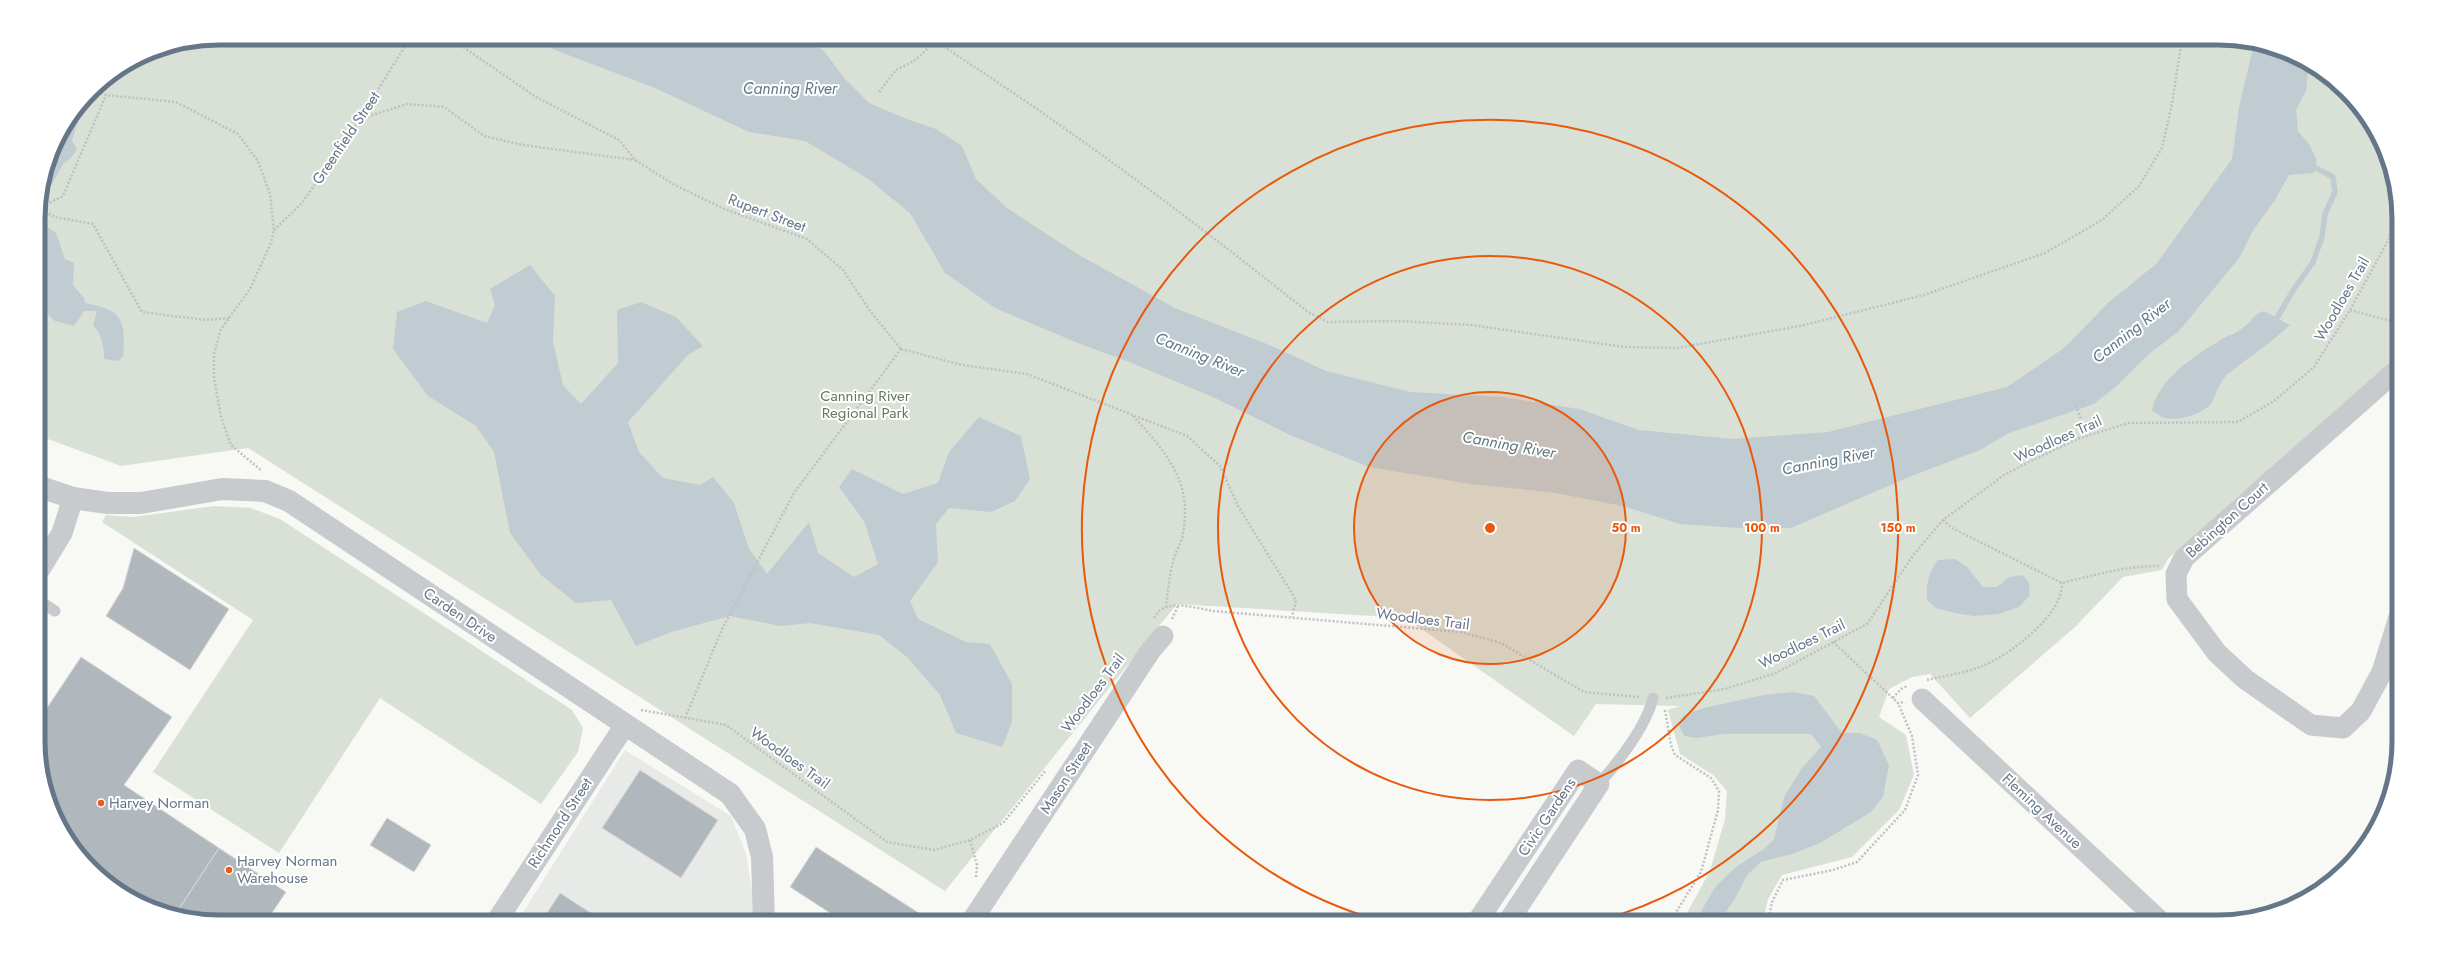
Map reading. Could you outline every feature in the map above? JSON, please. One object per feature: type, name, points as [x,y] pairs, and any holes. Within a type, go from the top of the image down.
[{"type":"street","name":"Bebington Court","points":[[2392,374],[2184,558],[2176,574],[2177,599],[2217,653],[2245,679],[2312,725],[2343,728],[2361,711],[2382,672],[2392,640]]},
{"type":"street","name":"Carden Drive","points":[[45,489],[73,498],[108,503],[140,503],[222,489],[266,491],[289,501],[630,716],[730,794],[756,829],[762,857],[764,915]]},
{"type":"street","points":[[45,561],[62,533],[73,498]]},
{"type":"street","name":"Mason Street","points":[[976,915],[1151,650],[1157,630]]},
{"type":"street","name":"Fleming Avenue","points":[[1919,688],[2154,915]]},
{"type":"street","name":"Richmond Street","points":[[501,915],[630,716]]},
{"type":"street","name":"Civic Gardens","points":[[1482,915],[1578,770],[1599,784],[1513,915]]},
{"type":"lane","points":[[45,605],[55,611]]},
{"type":"lane","points":[[1599,784],[1617,764],[1658,698]]},
{"type":"path","name":"Greenfield Street","points":[[274,230],[302,203],[360,119],[406,45]]},
{"type":"path","name":"Rupert Street","points":[[460,45],[536,97],[619,140],[635,160],[673,184],[722,208],[807,239],[843,270],[870,311],[901,349]]},
{"type":"path","points":[[879,92],[896,70],[914,61],[932,45]]},
{"type":"path","points":[[942,45],[1020,96],[1146,186],[1308,312],[1328,322],[1398,321],[1471,325],[1624,347],[1677,348],[1800,326],[1924,294],[2045,253],[2102,220],[2139,186],[2162,148],[2172,104],[2181,45]]},
{"type":"path","points":[[99,93],[176,102],[238,134],[258,161],[270,194],[274,230],[271,243],[250,289],[221,329],[214,354],[214,378],[220,417],[231,445],[267,475]]},
{"type":"path","points":[[45,204],[63,196],[106,95]]},
{"type":"path","name":"Rupert Street","points":[[360,119],[407,104],[444,107],[484,136],[523,145],[635,160]]},
{"type":"path","points":[[45,212],[55,217],[93,224],[142,312],[206,320],[229,318]]},
{"type":"path","name":"Woodloes Trail","points":[[1166,607],[1179,605],[1213,611],[1461,632],[1501,643],[1584,692],[1658,698],[1725,689],[1776,673],[1867,624],[1914,554],[1943,520],[2004,475],[2087,435],[2129,423],[2238,422],[2274,401],[2314,367],[2350,310],[2389,239],[2392,222]]},
{"type":"path","points":[[2350,310],[2392,320]]},
{"type":"path","points":[[685,718],[723,627],[794,493],[901,349],[962,365],[1027,374],[1187,436],[1220,466],[1238,506],[1296,600],[1292,617]]},
{"type":"path","points":[[2084,400],[2075,403],[2087,435]]},
{"type":"path","points":[[1131,414],[1155,441],[1176,470],[1184,502],[1183,533],[1173,561],[1166,607],[1158,611],[1157,630]]},
{"type":"path","points":[[1943,520],[1952,528],[2062,583],[2086,575],[2141,566],[2159,566],[2176,574]]},
{"type":"path","points":[[1893,698],[1901,689],[1919,688],[1980,667],[2001,656],[2034,632],[2053,610],[2062,591],[2062,583]]},
{"type":"path","points":[[1769,915],[1772,902],[1783,880],[1833,870],[1857,862],[1905,810],[1918,775],[1912,736],[1898,703],[1833,642]]},
{"type":"path","points":[[1898,703],[1919,688]]},
{"type":"path","points":[[1658,698],[1675,755],[1711,778],[1719,791],[1718,810],[1701,872],[1674,915]]},
{"type":"path","name":"Woodloes Trail","points":[[630,716],[685,718],[726,725],[887,842],[934,850],[970,840],[1003,823],[1047,770]]},
{"type":"path","points":[[970,840],[977,865],[975,896],[984,903]]},
{"type":"shaded area","points":[[625,750],[731,816],[746,854],[756,915],[521,915]]},
{"type":"green space","name":"Canning River Regional Park","points":[[2229,45],[2252,48],[2285,58],[2315,74],[2333,88],[2349,104],[2369,132],[2383,163],[2391,196],[2392,369],[2237,497],[2168,559],[2162,570],[2123,577],[2075,627],[1970,718],[1930,674],[1912,677],[1889,689],[1879,717],[1906,735],[1914,775],[1899,810],[1852,857],[1782,875],[1768,899],[1765,915],[1686,915],[1710,871],[1725,819],[1727,791],[1713,775],[1680,754],[1668,710],[1680,706],[1596,704],[1574,736],[1406,618],[1177,604],[945,891],[248,448],[121,466],[45,438],[46,196],[54,163],[68,132],[88,104],[104,88],[122,74],[152,58],[196,46]]},
{"type":"green space","points":[[214,506],[251,508],[280,519],[572,710],[583,728],[578,752],[541,804],[380,698],[279,853],[153,772],[253,620],[102,522],[106,515],[133,517]]},
{"type":"water","name":"Canning River","points":[[545,45],[815,45],[824,51],[844,78],[869,103],[904,118],[936,129],[962,146],[976,179],[1007,208],[1079,255],[1175,308],[1272,346],[1326,371],[1410,392],[1502,397],[1579,409],[1639,430],[1733,439],[1828,432],[2007,387],[2064,348],[2108,303],[2157,263],[2232,159],[2239,107],[2253,48],[2285,58],[2308,70],[2306,91],[2296,110],[2298,131],[2309,144],[2317,160],[2314,173],[2289,175],[2275,200],[2252,232],[2240,257],[2179,331],[2149,354],[2119,384],[2094,404],[2009,433],[1980,450],[1909,477],[1791,528],[1738,528],[1680,524],[1623,506],[1550,492],[1470,484],[1369,467],[1290,435],[1215,398],[995,308],[945,273],[910,213],[867,178],[805,141],[749,132],[655,88]]},
{"type":"water","points":[[79,115],[72,140],[77,150],[69,160],[63,164],[51,186],[48,186],[58,152],[68,132]]},
{"type":"water","points":[[45,226],[56,233],[65,259],[74,263],[73,285],[84,298],[85,303],[107,309],[115,313],[119,319],[124,334],[123,357],[118,361],[104,359],[102,340],[93,325],[97,311],[84,311],[74,326],[55,321],[45,312]]},
{"type":"water","points":[[530,265],[555,296],[553,342],[563,385],[581,404],[618,363],[617,310],[641,302],[676,317],[703,346],[688,355],[628,422],[639,452],[663,478],[700,485],[713,477],[734,503],[749,549],[767,574],[809,522],[818,553],[854,577],[878,564],[864,521],[839,487],[852,469],[903,494],[938,483],[949,452],[979,417],[1021,436],[1030,479],[1015,501],[991,512],[949,508],[936,524],[938,562],[910,601],[918,619],[966,642],[990,644],[1012,684],[1012,722],[1002,747],[956,733],[940,695],[907,657],[879,635],[810,623],[781,626],[730,616],[671,632],[636,646],[611,600],[576,603],[541,575],[510,533],[494,452],[476,426],[428,396],[393,349],[397,312],[426,301],[487,323],[495,305],[490,289]]},
{"type":"water","points":[[2264,311],[2290,325],[2268,344],[2229,373],[2221,383],[2212,402],[2208,406],[2197,414],[2174,419],[2162,417],[2152,410],[2161,389],[2178,370],[2209,347],[2246,326],[2255,316]]},
{"type":"water","points":[[1955,559],[1967,567],[1983,587],[1997,587],[2009,577],[2023,575],[2029,583],[2030,595],[2019,607],[1998,614],[1974,616],[1936,608],[1927,600],[1927,584],[1930,574],[1938,560]]},
{"type":"water","points":[[1793,692],[1814,696],[1842,733],[1860,733],[1877,740],[1889,765],[1883,797],[1871,812],[1820,843],[1792,854],[1761,862],[1747,875],[1736,897],[1724,915],[1699,915],[1715,887],[1736,867],[1764,849],[1774,839],[1784,797],[1802,768],[1821,747],[1811,734],[1723,734],[1697,738],[1684,736],[1678,724],[1684,715],[1704,708],[1764,695]]},
{"type":"building","points":[[134,548],[229,609],[190,670],[106,616],[123,588]]},
{"type":"building","name":"Harvey Norman","points":[[81,657],[172,717],[124,785],[219,848],[178,910],[152,902],[122,886],[104,872],[88,856],[74,838],[58,808],[48,775],[45,752],[45,711]]},
{"type":"building","points":[[640,770],[718,820],[681,878],[602,828]]},
{"type":"building","points":[[387,818],[431,845],[414,872],[370,845]]},
{"type":"building","points":[[816,847],[922,915],[833,915],[790,887]]},
{"type":"building","name":"Harvey Norman Warehouse","points":[[219,848],[286,892],[271,915],[208,915],[178,910]]},
{"type":"building","points":[[560,893],[594,915],[546,915]]},
{"type":"waterway","points":[[2277,318],[2294,289],[2313,262],[2322,237],[2325,214],[2335,192],[2333,177],[2310,165]]},
{"type":"place","name":"Harvey Norman","points":[[101,803]]},
{"type":"place","name":"Harvey Norman Warehouse","points":[[229,870]]}]
